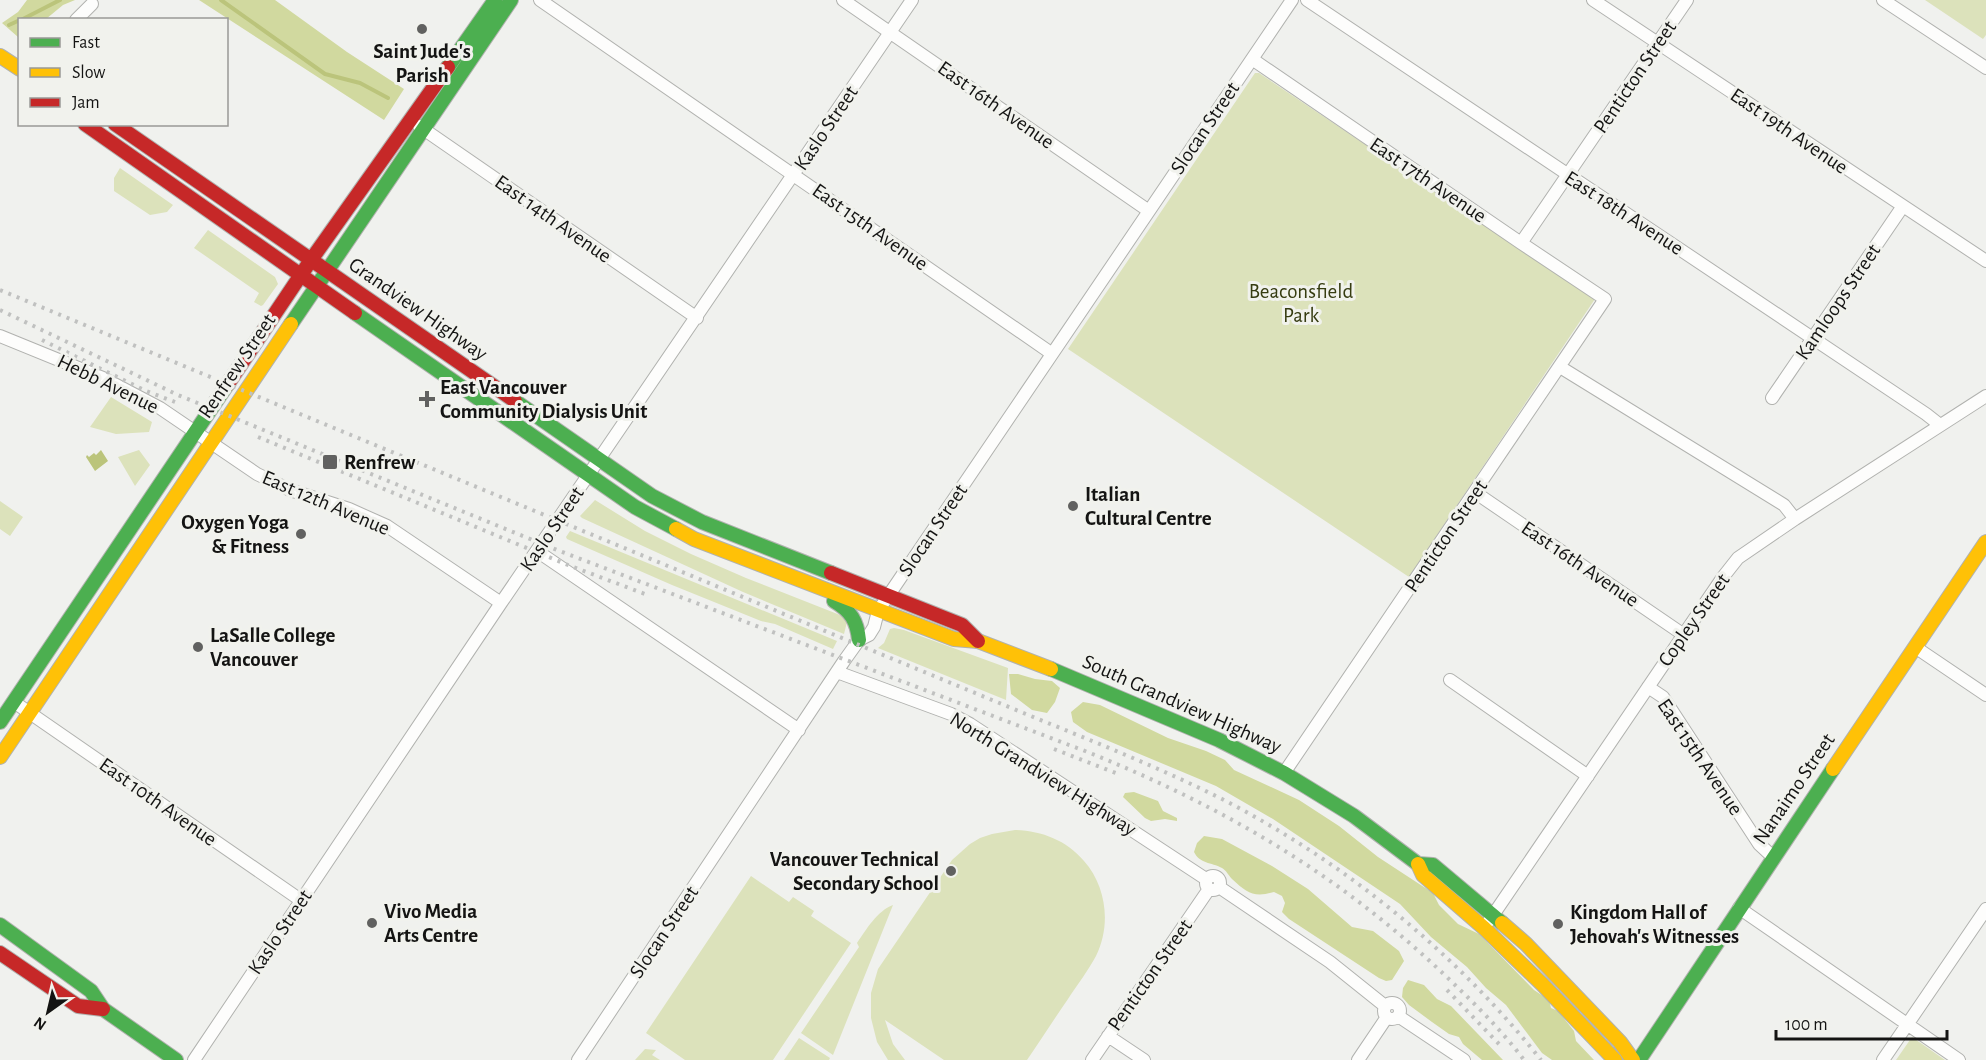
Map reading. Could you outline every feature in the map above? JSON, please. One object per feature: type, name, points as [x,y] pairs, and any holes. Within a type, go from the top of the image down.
[{"type":"main road","name":"Renfrew Street","points":[[0,722],[300,275],[495,0]]},
{"type":"main road","name":"Renfrew Street","points":[[0,757],[210,442],[510,0]]},
{"type":"main road","points":[[0,56],[18,68]]},
{"type":"main road","name":"Grandview Highway","points":[[87,126],[663,524]]},
{"type":"main road","name":"Grandview Highway","points":[[118,126],[652,496],[702,522]]},
{"type":"main road","name":"South Grandview Highway","points":[[702,522],[889,594],[962,625],[978,641]]},
{"type":"main road","name":"South Grandview Highway","points":[[663,524],[694,539],[878,611],[954,639],[978,641],[1063,673],[1219,740],[1284,773],[1354,816],[1418,864],[1423,875],[1484,928],[1615,1060]]},
{"type":"main road","name":"Nanaimo Street","points":[[1639,1060],[1986,542]]},
{"type":"main road","points":[[801,582],[851,613],[858,626],[859,640]]},
{"type":"main road","name":"South Grandview Highway","points":[[1418,864],[1433,865],[1493,914],[1576,994],[1620,1042],[1633,1060]]},
{"type":"main road","points":[[0,925],[91,991],[103,1009],[176,1060]]},
{"type":"main road","points":[[0,953],[78,1006],[103,1009]]},
{"type":"street","name":"East 15th Avenue","points":[[540,0],[1051,354]]},
{"type":"street","name":"East 16th Avenue","points":[[843,0],[1149,211]]},
{"type":"street","name":"Kaslo Street","points":[[194,1060],[501,603],[912,0]]},
{"type":"street","name":"Slocan Street","points":[[578,1060],[837,672],[859,640],[869,634],[876,623],[878,611],[889,594],[1292,0]]},
{"type":"street","name":"East 18th Avenue","points":[[1308,0],[1940,425]]},
{"type":"street","name":"East 19th Avenue","points":[[1593,0],[1986,261]]},
{"type":"street","name":"Penticton Street","points":[[1521,243],[1687,0]]},
{"type":"street","points":[[1883,0],[1986,68]]},
{"type":"street","points":[[78,18],[92,4]]},
{"type":"street","name":"East 17th Avenue","points":[[1252,59],[1605,299]]},
{"type":"street","name":"East 14th Avenue","points":[[409,120],[697,318]]},
{"type":"street","name":"Kamloops Street","points":[[1772,398],[1903,206]]},
{"type":"street","name":"Penticton Street","points":[[1284,773],[1476,493],[1605,299]]},
{"type":"street","name":"Hebb Avenue","points":[[0,336],[104,378],[160,408],[210,442]]},
{"type":"street","points":[[1560,367],[1784,505],[1795,519]]},
{"type":"street","name":"Copley Street","points":[[1484,928],[1738,558],[1986,396]]},
{"type":"street","name":"East 12th Avenue","points":[[210,442],[257,474],[290,490],[349,509],[387,526],[501,603]]},
{"type":"street","name":"East 16th Avenue","points":[[1476,493],[1684,634]]},
{"type":"street","points":[[537,551],[799,730]]},
{"type":"street","points":[[1915,647],[1986,695]]},
{"type":"street","name":"North Grandview Highway","points":[[837,672],[951,714],[970,724],[1330,962],[1390,1013],[1464,1060]]},
{"type":"street","points":[[1450,680],[1588,776]]},
{"type":"street","name":"East 15th Avenue","points":[[1648,687],[1663,697],[1759,844],[1773,857]]},
{"type":"street","name":"East 10th Avenue","points":[[14,702],[302,901]]},
{"type":"street","points":[[0,722],[17,733]]},
{"type":"street","name":"Penticton Street","points":[[1092,1060],[1212,885]]},
{"type":"street","points":[[1739,908],[1959,1060]]},
{"type":"street","points":[[1883,1060],[1986,909]]},
{"type":"street","points":[[1358,1060],[1390,1013]]},
{"type":"street","points":[[1108,1036],[1144,1060]]},
{"type":"green space","points":[[1925,0],[1986,0],[1986,35],[1983,39]]},
{"type":"green space","name":"Beaconsfield Park","points":[[1255,73],[1259,73],[1595,299],[1409,577],[1068,349]]},
{"type":"green space","points":[[120,168],[173,205],[167,212],[150,215],[114,191],[114,178]]},
{"type":"green space","points":[[208,230],[275,277],[278,284],[263,305],[254,302],[259,293],[194,248]]},
{"type":"green space","points":[[111,397],[152,422],[149,432],[116,434],[90,427]]},
{"type":"green space","points":[[139,450],[150,465],[135,486],[118,457]]},
{"type":"green space","points":[[595,500],[645,531],[691,554],[840,615],[847,622],[844,634],[743,592],[582,518],[580,516]]},
{"type":"green space","points":[[0,501],[23,517],[10,536],[0,529]]},
{"type":"green space","points":[[570,531],[837,641],[833,649],[775,624],[761,621],[672,585],[567,539]]},
{"type":"green space","points":[[894,628],[1008,668],[1006,700],[878,648],[884,643],[890,629]]},
{"type":"green space","points":[[1015,830],[1035,832],[1061,842],[1077,854],[1092,871],[1102,895],[1105,920],[1101,944],[1096,956],[1027,1060],[944,1060],[885,1020],[893,1044],[905,1060],[888,1060],[877,1042],[871,1018],[871,993],[878,969],[952,860],[980,838]]},
{"type":"green space","points":[[751,876],[789,902],[793,897],[814,911],[811,916],[851,943],[773,1060],[685,1060],[646,1033]]},
{"type":"green space","points":[[893,905],[833,1055],[801,1033],[859,947],[857,943],[868,927],[877,916]]},
{"type":"green space","points":[[1912,1037],[1945,1060],[1896,1060]]},
{"type":"green space","points":[[799,1038],[830,1058],[829,1060],[784,1060]]},
{"type":"green space","points":[[645,1049],[656,1050],[652,1055],[660,1060],[635,1060]]},
{"type":"shaded area","points":[[27,0],[75,0],[63,5],[47,18],[18,18],[18,37],[2,23],[18,12]]},
{"type":"shaded area","points":[[199,0],[275,0],[347,52],[404,89],[384,120]]},
{"type":"shaded area","points":[[101,450],[108,461],[95,471],[86,457],[94,453],[96,455]]},
{"type":"shaded area","points":[[1009,674],[1052,681],[1060,688],[1055,702],[1047,713],[1032,710],[1011,694]]},
{"type":"shaded area","points":[[1083,702],[1100,705],[1168,738],[1225,760],[1234,770],[1299,800],[1339,826],[1378,857],[1433,893],[1439,905],[1458,924],[1479,934],[1534,990],[1549,1000],[1551,1008],[1558,1011],[1574,1031],[1576,1041],[1594,1060],[1552,1060],[1542,1053],[1506,1005],[1467,967],[1431,937],[1400,904],[1273,819],[1216,786],[1087,732],[1073,722],[1071,712]]},
{"type":"shaded area","points":[[1134,792],[1158,801],[1163,811],[1177,818],[1177,821],[1165,819],[1151,821],[1145,818],[1123,797],[1125,793]]},
{"type":"shaded area","points":[[1204,836],[1222,839],[1272,866],[1308,889],[1352,927],[1373,931],[1399,951],[1404,961],[1392,980],[1386,981],[1379,978],[1289,919],[1282,912],[1285,903],[1282,896],[1274,892],[1251,893],[1237,884],[1223,869],[1199,859],[1194,852],[1197,843]]},
{"type":"shaded area","points":[[1408,980],[1424,985],[1437,999],[1451,1006],[1503,1060],[1482,1060],[1463,1044],[1459,1037],[1449,1034],[1409,1005],[1402,997],[1403,988]]},
{"type":"waterway","points":[[25,18],[60,0]]},
{"type":"waterway","points":[[221,0],[325,74],[360,83],[388,98]]},
{"type":"waterway","points":[[9,25],[18,21]]},
{"type":"railway","points":[[0,290],[1108,747],[1222,799],[1311,851],[1395,913],[1472,983],[1508,1020],[1541,1060]]},
{"type":"railway","points":[[0,310],[178,395],[557,550],[1085,751],[1186,796],[1281,848],[1369,910],[1412,945],[1462,992],[1524,1060]]},
{"type":"railway","points":[[42,340],[146,391],[175,402]]},
{"type":"railway","points":[[258,437],[568,565],[645,594]]},
{"type":"railway","points":[[1054,749],[1121,775]]},
{"type":"railway","points":[[1447,990],[1499,1044]]},
{"type":"traffic: fast","points":[[448,67],[495,0]]},
{"type":"traffic: fast","points":[[291,324],[511,0]]},
{"type":"traffic: fast","points":[[355,313],[635,507],[676,529]]},
{"type":"traffic: fast","points":[[0,722],[227,385]]},
{"type":"traffic: fast","points":[[515,401],[652,496],[702,522],[831,573]]},
{"type":"traffic: fast","points":[[834,601],[852,617],[857,627],[859,640]]},
{"type":"traffic: fast","points":[[1051,669],[1219,740],[1284,773],[1354,816],[1418,864],[1433,865],[1502,923]]},
{"type":"traffic: fast","points":[[1639,1060],[1833,769]]},
{"type":"traffic: fast","points":[[0,925],[91,991],[103,1009],[176,1060]]},
{"type":"traffic: slow","points":[[0,56],[18,68]]},
{"type":"traffic: slow","points":[[0,757],[291,324]]},
{"type":"traffic: slow","points":[[676,529],[694,539],[954,639],[978,641],[1051,669]]},
{"type":"traffic: slow","points":[[1833,769],[1986,542]]},
{"type":"traffic: slow","points":[[1418,864],[1423,875],[1484,928],[1615,1060]]},
{"type":"traffic: slow","points":[[1502,923],[1526,944],[1620,1042],[1633,1060]]},
{"type":"traffic: jam","points":[[227,385],[311,260],[448,67]]},
{"type":"traffic: jam","points":[[88,126],[355,313]]},
{"type":"traffic: jam","points":[[118,126],[515,401]]},
{"type":"traffic: jam","points":[[831,573],[962,625],[978,641]]},
{"type":"traffic: jam","points":[[0,953],[78,1006],[103,1009]]},
{"type":"place","name":"Saint Jude's Parish","points":[[422,29]]},
{"type":"place","name":"East Vancouver Community Dialysis Unit","points":[[427,399]]},
{"type":"place","name":"Renfrew","points":[[330,462]]},
{"type":"place","name":"Italian Cultural Centre","points":[[1073,506]]},
{"type":"place","name":"Oxygen Yoga & Fitness","points":[[301,534]]},
{"type":"place","name":"LaSalle College Vancouver","points":[[198,647]]},
{"type":"place","name":"Vancouver Technical Secondary School","points":[[951,871]]},
{"type":"place","name":"Vivo Media Arts Centre","points":[[372,923]]},
{"type":"place","name":"Kingdom Hall of Jehovah's Witnesses","points":[[1558,924]]}]
